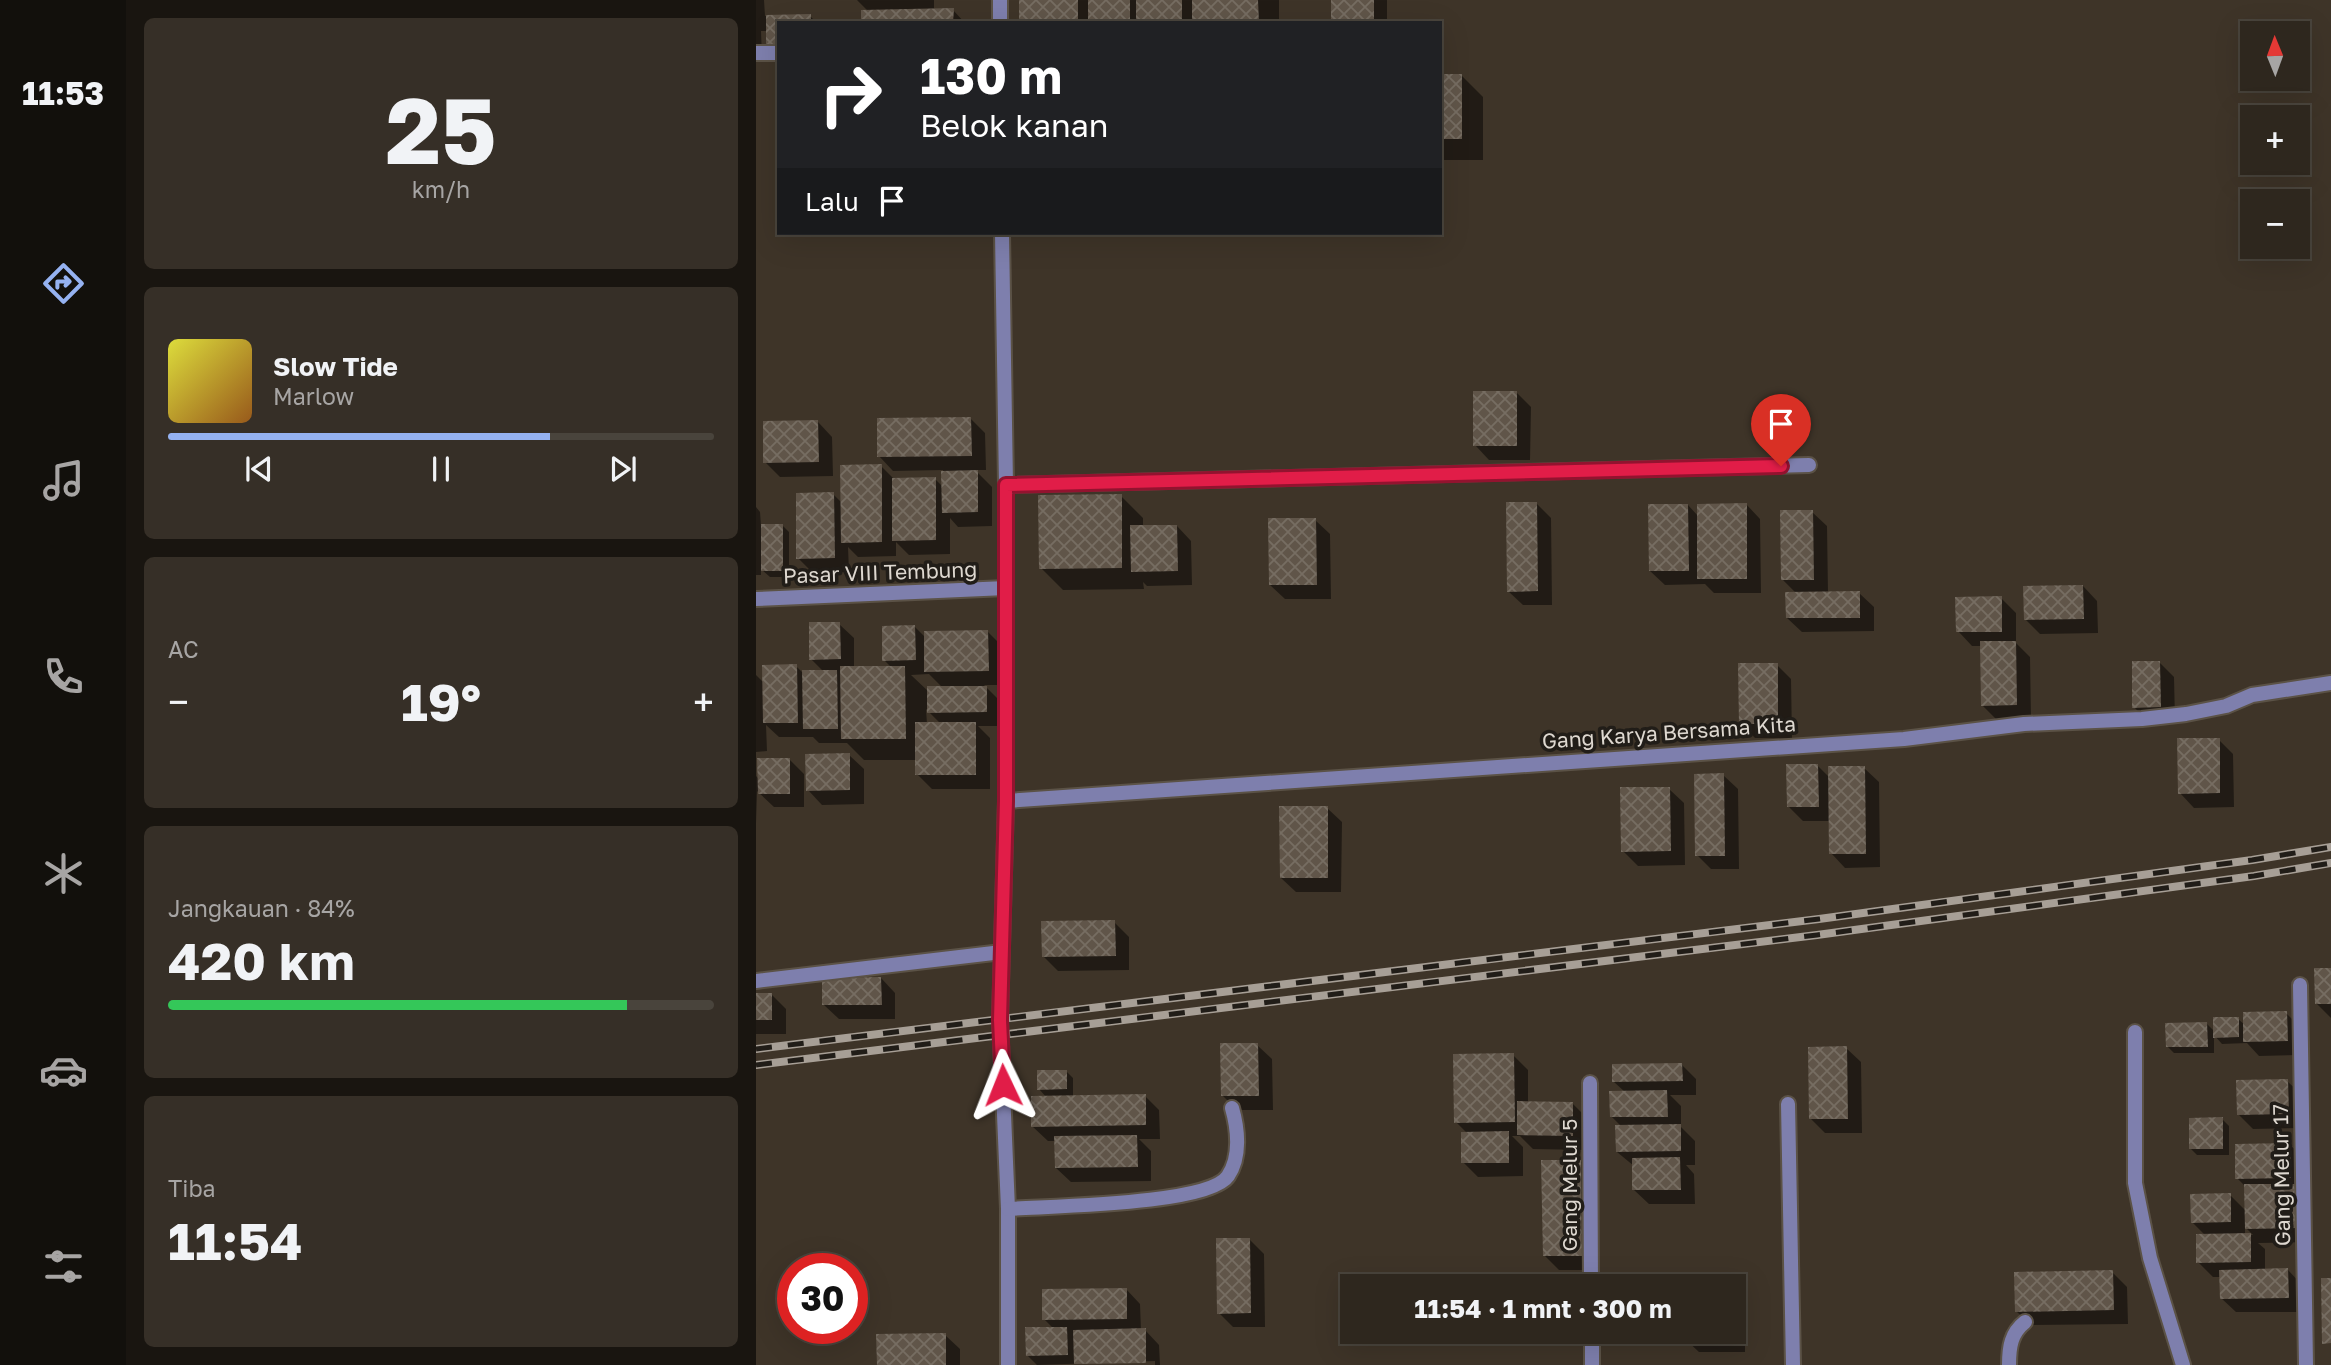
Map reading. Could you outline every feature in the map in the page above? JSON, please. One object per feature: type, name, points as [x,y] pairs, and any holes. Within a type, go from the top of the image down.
[{"type":"street","points":[[1000,0],[1000,21]]},
{"type":"street","points":[[756,53],[777,52]]},
{"type":"street","points":[[1002,235],[1006,485],[1006,801],[1000,1020],[1008,1209],[1008,1365]]},
{"type":"street","points":[[1006,485],[1809,465]]},
{"type":"street","name":"Pasar VIII Tembung","points":[[756,599],[1006,588]]},
{"type":"street","name":"Gang Karya Bersama Kita","points":[[1006,801],[1904,739],[2024,724],[2172,716],[2226,706],[2252,695],[2331,683]]},
{"type":"street","points":[[756,981],[1002,952]]},
{"type":"street","name":"Gang Melur 17","points":[[2300,985],[2306,1365]]},
{"type":"street","points":[[2135,1032],[2135,1183],[2151,1258],[2183,1365]]},
{"type":"street","name":"Gang Melur 5","points":[[1590,1083],[1591,1274]]},
{"type":"street","points":[[1788,1104],[1793,1365]]},
{"type":"street","points":[[1008,1209],[1159,1199],[1188,1195],[1216,1186],[1228,1177],[1235,1156],[1237,1126],[1233,1108]]},
{"type":"street","points":[[2008,1365],[2012,1339],[2016,1329],[2025,1322]]},
{"type":"street","points":[[1592,1344],[1592,1365]]},
{"type":"building","points":[[1019,0],[1078,0],[1078,21],[1019,21]]},
{"type":"building","points":[[1088,0],[1130,0],[1130,21],[1088,21]]},
{"type":"building","points":[[1136,0],[1182,0],[1182,21],[1136,21]]},
{"type":"building","points":[[1192,0],[1258,0],[1259,21],[1192,21]]},
{"type":"building","points":[[1331,0],[1374,0],[1374,21],[1331,21]]},
{"type":"building","points":[[954,8],[953,21],[861,21],[861,10]]},
{"type":"building","points":[[811,14],[811,21],[777,21],[777,47],[766,47],[766,15]]},
{"type":"building","points":[[1442,74],[1462,74],[1462,139],[1442,139]]},
{"type":"building","points":[[1473,391],[1517,391],[1517,446],[1473,446]]},
{"type":"building","points":[[971,417],[972,456],[877,457],[877,418]]},
{"type":"building","points":[[818,420],[819,462],[763,463],[763,421]]},
{"type":"building","points":[[882,464],[882,542],[841,543],[840,465]]},
{"type":"building","points":[[978,470],[978,512],[942,513],[941,471]]},
{"type":"building","points":[[936,477],[936,540],[892,541],[892,478]]},
{"type":"building","points":[[834,492],[835,558],[796,559],[796,493]]},
{"type":"building","points":[[1122,494],[1122,568],[1039,569],[1038,495]]},
{"type":"building","points":[[1506,502],[1537,502],[1538,591],[1507,592]]},
{"type":"building","points":[[1747,503],[1747,579],[1697,579],[1697,504]]},
{"type":"building","points":[[1648,504],[1688,504],[1689,571],[1649,571]]},
{"type":"building","points":[[1780,510],[1813,510],[1814,580],[1781,580]]},
{"type":"building","points":[[1268,518],[1316,518],[1317,585],[1269,585]]},
{"type":"building","points":[[761,524],[783,524],[783,571],[761,571]]},
{"type":"building","points":[[1130,525],[1177,525],[1178,571],[1131,572]]},
{"type":"building","points":[[2083,585],[2084,619],[2024,620],[2023,586]]},
{"type":"building","points":[[1860,591],[1860,618],[1786,618],[1785,592]]},
{"type":"building","points":[[2002,596],[2002,632],[1956,632],[1955,597]]},
{"type":"building","points":[[809,622],[840,622],[841,659],[809,660]]},
{"type":"building","points":[[915,625],[916,660],[882,661],[882,626]]},
{"type":"building","points":[[988,630],[989,671],[924,672],[924,631]]},
{"type":"building","points":[[1980,641],[2016,641],[2017,705],[1981,706]]},
{"type":"building","points":[[2132,661],[2160,661],[2161,707],[2132,708]]},
{"type":"building","points":[[1738,663],[1778,663],[1778,724],[1739,724]]},
{"type":"building","points":[[797,664],[798,723],[763,723],[762,665]]},
{"type":"building","points":[[840,666],[905,666],[906,739],[841,739]]},
{"type":"building","points":[[802,670],[837,670],[838,729],[803,729]]},
{"type":"building","points":[[927,686],[987,686],[987,712],[927,713]]},
{"type":"building","points":[[915,722],[976,722],[976,775],[915,775]]},
{"type":"building","points":[[2177,738],[2220,738],[2220,793],[2178,794]]},
{"type":"building","points":[[850,753],[850,790],[806,791],[805,754]]},
{"type":"building","points":[[757,758],[790,758],[790,794],[758,794]]},
{"type":"building","points":[[1786,764],[1818,764],[1819,807],[1787,807]]},
{"type":"building","points":[[1828,766],[1865,766],[1866,854],[1829,854]]},
{"type":"building","points":[[1724,773],[1725,856],[1695,856],[1694,774]]},
{"type":"building","points":[[1620,787],[1670,787],[1671,851],[1621,852]]},
{"type":"building","points":[[1279,806],[1328,806],[1328,878],[1280,878]]},
{"type":"building","points":[[1115,920],[1116,956],[1042,957],[1041,921]]},
{"type":"building","points":[[2314,968],[2331,968],[2331,1004],[2315,1004]]},
{"type":"building","points":[[881,977],[882,1005],[822,1005],[822,978]]},
{"type":"building","points":[[756,993],[772,993],[772,1020],[756,1020]]},
{"type":"building","points":[[2287,1011],[2288,1041],[2243,1042],[2243,1012]]},
{"type":"building","points":[[2213,1017],[2239,1017],[2239,1037],[2213,1038]]},
{"type":"building","points":[[2207,1022],[2208,1047],[2166,1047],[2165,1023]]},
{"type":"building","points":[[1220,1043],[1258,1043],[1259,1096],[1221,1096]]},
{"type":"building","points":[[1847,1046],[1848,1119],[1809,1119],[1808,1047]]},
{"type":"building","points":[[1514,1053],[1515,1122],[1454,1123],[1453,1054]]},
{"type":"building","points":[[1682,1063],[1683,1081],[1612,1082],[1612,1064]]},
{"type":"building","points":[[1037,1070],[1067,1070],[1067,1089],[1037,1090]]},
{"type":"building","points":[[2288,1079],[2289,1114],[2237,1115],[2236,1080]]},
{"type":"building","points":[[1667,1090],[1668,1117],[1610,1117],[1609,1091]]},
{"type":"building","points":[[1146,1094],[1146,1125],[1031,1127],[1031,1096]]},
{"type":"building","points":[[1517,1101],[1573,1102],[1573,1136],[1517,1135]]},
{"type":"building","points":[[2223,1117],[2223,1149],[2189,1149],[2189,1118]]},
{"type":"building","points":[[1681,1124],[1681,1151],[1616,1152],[1615,1125]]},
{"type":"building","points":[[1509,1131],[1509,1163],[1461,1163],[1461,1132]]},
{"type":"building","points":[[1137,1135],[1138,1167],[1055,1168],[1054,1136]]},
{"type":"building","points":[[2291,1143],[2291,1178],[2235,1179],[2235,1144]]},
{"type":"building","points":[[1680,1157],[1681,1190],[1632,1190],[1632,1158]]},
{"type":"building","points":[[1541,1160],[1581,1160],[1582,1256],[1543,1256]]},
{"type":"building","points":[[2244,1184],[2295,1184],[2296,1228],[2245,1229]]},
{"type":"building","points":[[2231,1193],[2231,1222],[2191,1223],[2190,1194]]},
{"type":"building","points":[[2251,1233],[2251,1262],[2196,1263],[2196,1234]]},
{"type":"building","points":[[1216,1238],[1250,1238],[1251,1313],[1217,1314]]},
{"type":"building","points":[[2288,1268],[2289,1298],[2220,1299],[2219,1270]]},
{"type":"building","points":[[2113,1270],[2114,1310],[2015,1312],[2014,1272]]},
{"type":"building","points":[[2321,1278],[2331,1278],[2331,1343],[2322,1344]]},
{"type":"building","points":[[1127,1288],[1127,1319],[1042,1320],[1042,1289]]},
{"type":"building","points":[[1025,1327],[1067,1327],[1068,1355],[1026,1356]]},
{"type":"building","points":[[1146,1328],[1146,1363],[1074,1364],[1073,1330]]},
{"type":"building","points":[[946,1333],[946,1365],[877,1365],[876,1334]]},
{"type":"railway","points":[[756,1049],[1819,919],[2331,847]]},
{"type":"railway","points":[[756,1065],[1817,935],[2254,876],[2331,863]]},
{"type":"route","points":[[1003,1085],[1000,1020],[1006,801],[1006,485],[1781,466]]}]
